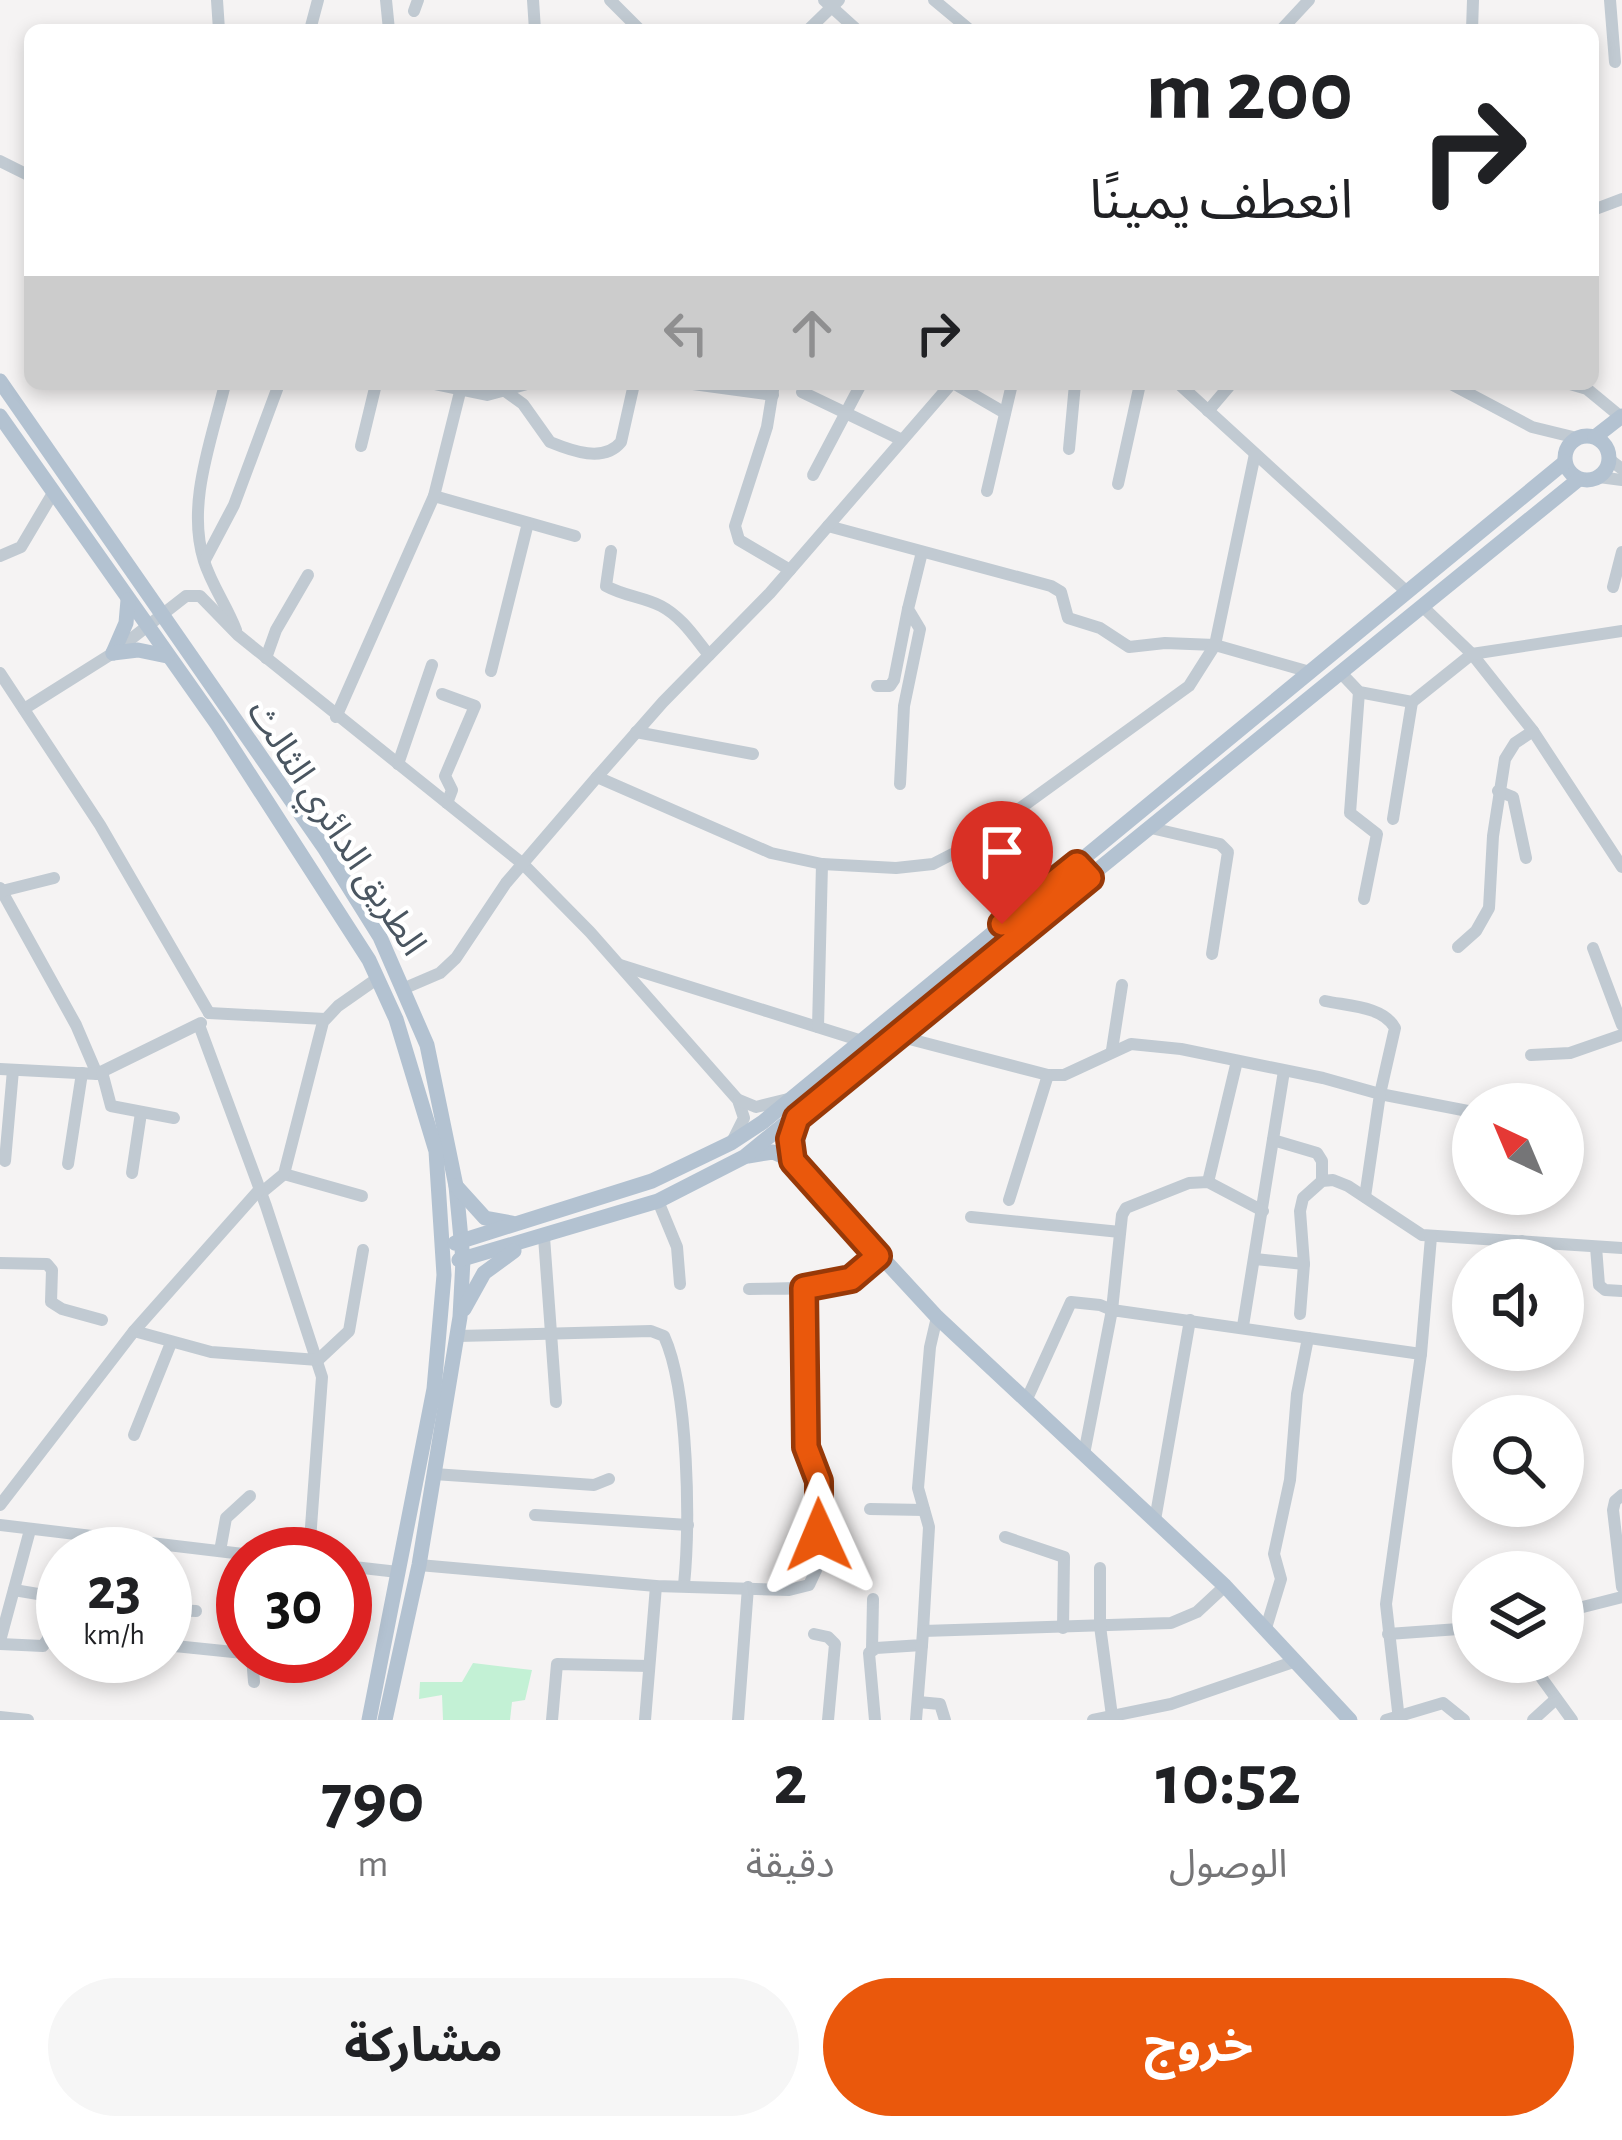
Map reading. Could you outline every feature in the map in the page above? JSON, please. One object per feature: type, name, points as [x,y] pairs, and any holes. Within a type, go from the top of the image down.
[{"type":"main road","name":"الطريق الدائري الثالث","points":[[0,381],[325,849],[380,937],[427,1046],[456,1186],[463,1251],[460,1317],[419,1565],[386,1720]]},
{"type":"main road","name":"الطريق الدائري الثالث","points":[[0,416],[229,742],[378,978],[396,1019],[436,1151],[444,1253],[434,1390],[369,1720]]},
{"type":"main road","points":[[463,1251],[527,1222],[652,1181],[731,1143],[797,1095],[1407,592],[1565,459],[1577,438],[1595,437],[1622,416]]},
{"type":"main road","points":[[444,1253],[542,1237],[658,1201],[745,1157],[1579,479],[1599,477],[1616,456],[1595,437]]},
{"type":"main road","points":[[1565,459],[1579,479]]},
{"type":"main road","points":[[113,653],[126,623],[128,600]]},
{"type":"main road","points":[[113,653],[138,650],[167,656]]},
{"type":"main road","points":[[1077,864],[1090,878]]},
{"type":"main road","points":[[793,1161],[790,1139],[797,1118]]},
{"type":"main road","points":[[745,1157],[773,1152],[793,1161],[937,1317],[1225,1586],[1350,1720]]},
{"type":"main road","points":[[456,1186],[485,1218],[527,1222]]},
{"type":"main road","points":[[460,1317],[488,1269],[542,1237]]},
{"type":"street","points":[[610,0],[634,24]]},
{"type":"street","points":[[934,0],[963,24]]},
{"type":"street","points":[[1287,24],[1309,0]]},
{"type":"street","points":[[1610,0],[1615,62]]},
{"type":"street","points":[[224,390],[200,490],[198,534],[204,561],[238,635]]},
{"type":"street","points":[[204,561],[234,505],[277,390]]},
{"type":"street","points":[[361,446],[375,390]]},
{"type":"street","points":[[336,717],[434,496],[460,390]]},
{"type":"street","points":[[471,390],[487,395],[508,390]]},
{"type":"street","points":[[505,391],[524,404],[550,442],[602,455],[621,442],[633,390]]},
{"type":"street","points":[[774,390],[752,481],[734,526],[739,540],[790,569]]},
{"type":"street","points":[[813,475],[858,390]]},
{"type":"street","points":[[405,988],[440,973],[456,958],[523,864],[597,777],[947,390]]},
{"type":"street","points":[[964,390],[1006,413]]},
{"type":"street","points":[[987,490],[1011,390]]},
{"type":"street","points":[[1069,448],[1074,390]]},
{"type":"street","points":[[1118,484],[1139,390]]},
{"type":"street","points":[[1185,390],[1407,592]]},
{"type":"street","points":[[1208,411],[1226,390]]},
{"type":"street","points":[[1462,390],[1532,427],[1577,438]]},
{"type":"street","points":[[1584,390],[1622,416]]},
{"type":"street","points":[[802,392],[900,439]]},
{"type":"street","points":[[1532,427],[1565,459]]},
{"type":"street","points":[[597,777],[771,854],[822,864],[896,868],[933,864],[968,846],[1190,686],[1216,645],[1255,454]]},
{"type":"street","points":[[1599,477],[1622,480]]},
{"type":"street","points":[[0,556],[21,547],[53,493]]},
{"type":"street","points":[[434,496],[575,536]]},
{"type":"street","points":[[491,671],[528,523]]},
{"type":"street","points":[[828,526],[1057,589],[1068,618],[1100,628],[1129,647],[1216,645],[1310,672]]},
{"type":"street","points":[[611,551],[606,586],[662,606],[679,618],[709,656]]},
{"type":"street","points":[[877,686],[890,686],[894,680],[922,552]]},
{"type":"street","points":[[1613,587],[1622,552]]},
{"type":"street","points":[[266,658],[276,630],[308,575]]},
{"type":"street","points":[[24,709],[113,653],[186,596],[200,596],[238,635],[336,717],[523,864],[738,1100],[743,1124],[731,1143]]},
{"type":"street","points":[[1422,606],[1472,654],[1533,731],[1622,867]]},
{"type":"street","points":[[900,784],[904,706],[920,629],[908,609]]},
{"type":"street","points":[[1341,673],[1359,692],[1412,701],[1472,654],[1622,631]]},
{"type":"street","points":[[398,764],[432,665]]},
{"type":"street","points":[[0,673],[100,825],[208,1013]]},
{"type":"street","points":[[1359,692],[1350,813],[1377,834],[1364,899]]},
{"type":"street","points":[[442,694],[475,706],[445,776],[452,790],[447,803]]},
{"type":"street","points":[[1394,818],[1412,701]]},
{"type":"street","points":[[1458,947],[1476,931],[1490,908],[1498,791],[1509,751],[1533,731]]},
{"type":"street","points":[[636,732],[753,754]]},
{"type":"street","points":[[1498,791],[1514,797],[1526,858]]},
{"type":"street","points":[[1002,821],[1002,924]]},
{"type":"street","points":[[1151,828],[1220,844],[1228,852],[1212,954]]},
{"type":"street","points":[[818,1027],[822,864]]},
{"type":"street","points":[[54,878],[1,890],[100,1072],[109,1104],[174,1118]]},
{"type":"street","points":[[1593,948],[1622,1025]]},
{"type":"street","points":[[619,965],[862,1041]]},
{"type":"street","points":[[0,1505],[134,1331],[261,1191],[284,1174],[325,1018],[378,978]]},
{"type":"street","points":[[1112,1050],[1122,985]]},
{"type":"street","points":[[1325,1001],[1384,1014],[1395,1028],[1365,1197]]},
{"type":"street","points":[[208,1013],[325,1018]]},
{"type":"street","points":[[4,1161],[7,1070],[100,1072],[199,1025],[208,1013]]},
{"type":"street","points":[[199,1025],[318,1360],[322,1389],[311,1527]]},
{"type":"street","points":[[1531,1055],[1570,1053],[1622,1035]]},
{"type":"street","points":[[898,1036],[1048,1075],[1082,1069],[1131,1044],[1238,1061],[1452,1108]]},
{"type":"street","points":[[1208,1182],[1238,1061]]},
{"type":"street","points":[[1243,1326],[1284,1071]]},
{"type":"street","points":[[68,1164],[82,1073]]},
{"type":"street","points":[[1009,1200],[1048,1075]]},
{"type":"street","points":[[738,1100],[761,1106],[797,1095]]},
{"type":"street","points":[[132,1173],[141,1113]]},
{"type":"street","points":[[1274,1140],[1318,1153],[1322,1181]]},
{"type":"street","points":[[284,1174],[362,1196]]},
{"type":"street","points":[[1300,1313],[1304,1264],[1300,1211],[1303,1198],[1322,1181],[1334,1180],[1431,1237],[1476,1239]]},
{"type":"street","points":[[1084,1454],[1112,1310],[1122,1215],[1133,1203],[1189,1183],[1208,1182],[1263,1211]]},
{"type":"street","points":[[658,1201],[677,1247],[680,1284]]},
{"type":"street","points":[[971,1217],[1120,1232]]},
{"type":"street","points":[[542,1237],[556,1402]]},
{"type":"street","points":[[1431,1237],[1421,1354],[1386,1604],[1388,1634],[1394,1718],[1443,1703],[1464,1720]]},
{"type":"street","points":[[1584,1246],[1622,1248]]},
{"type":"street","points":[[1596,1247],[1599,1285],[1622,1291]]},
{"type":"street","points":[[134,1331],[211,1352],[318,1360],[349,1331],[363,1250]]},
{"type":"street","points":[[749,1289],[804,1288],[851,1279],[878,1256]]},
{"type":"street","points":[[1255,1259],[1304,1264]]},
{"type":"street","points":[[0,1263],[46,1264],[52,1270],[51,1302],[102,1319]]},
{"type":"street","points":[[419,1565],[656,1586],[808,1585],[816,1570],[819,1481],[806,1447],[804,1288]]},
{"type":"street","points":[[1026,1401],[1071,1302],[1421,1354]]},
{"type":"street","points":[[916,1720],[929,1527],[918,1488],[930,1347],[937,1317]]},
{"type":"street","points":[[1155,1520],[1190,1320]]},
{"type":"street","points":[[458,1336],[651,1330],[664,1336],[683,1436],[688,1525],[684,1586]]},
{"type":"street","points":[[1266,1628],[1281,1579],[1274,1555],[1290,1480],[1297,1394],[1308,1338]]},
{"type":"street","points":[[134,1435],[171,1343]]},
{"type":"street","points":[[434,1474],[594,1485],[609,1480]]},
{"type":"street","points":[[1622,1495],[1612,1510],[1622,1587]]},
{"type":"street","points":[[224,1527],[226,1518],[250,1496]]},
{"type":"street","points":[[871,1509],[924,1510]]},
{"type":"street","points":[[535,1515],[688,1525]]},
{"type":"street","points":[[0,1525],[216,1552]]},
{"type":"street","points":[[30,1530],[0,1643],[36,1646]]},
{"type":"street","points":[[1005,1537],[1064,1557],[1063,1628]]},
{"type":"street","points":[[1100,1568],[1100,1626],[1112,1716]]},
{"type":"street","points":[[372,1569],[398,1572]]},
{"type":"street","points":[[645,1720],[656,1586]]},
{"type":"street","points":[[872,1649],[923,1638],[1171,1623],[1197,1612],[1225,1586]]},
{"type":"street","points":[[738,1720],[748,1588]]},
{"type":"street","points":[[14,1590],[36,1593]]},
{"type":"street","points":[[1584,1607],[1622,1597]]},
{"type":"street","points":[[873,1599],[868,1657],[875,1720]]},
{"type":"street","points":[[192,1611],[196,1611]]},
{"type":"street","points":[[1388,1634],[1452,1629]]},
{"type":"street","points":[[814,1634],[828,1636],[835,1644],[829,1720]]},
{"type":"street","points":[[1093,1720],[1228,1688],[1296,1661]]},
{"type":"street","points":[[552,1720],[557,1664],[650,1666]]},
{"type":"street","points":[[1545,1683],[1572,1720]]},
{"type":"street","points":[[1533,1720],[1556,1699]]},
{"type":"street","points":[[918,1702],[940,1704],[945,1720]]},
{"type":"street","points":[[0,1717],[28,1720]]},
{"type":"green space","points":[[473,1663],[532,1670],[525,1700],[512,1702],[510,1720],[443,1720],[442,1695],[419,1699],[420,1682],[462,1682]]},
{"type":"route","points":[[819,1535],[819,1481],[806,1447],[804,1288],[851,1279],[878,1256],[793,1161],[790,1139],[797,1118],[1090,878],[1077,864],[1002,924]]}]
